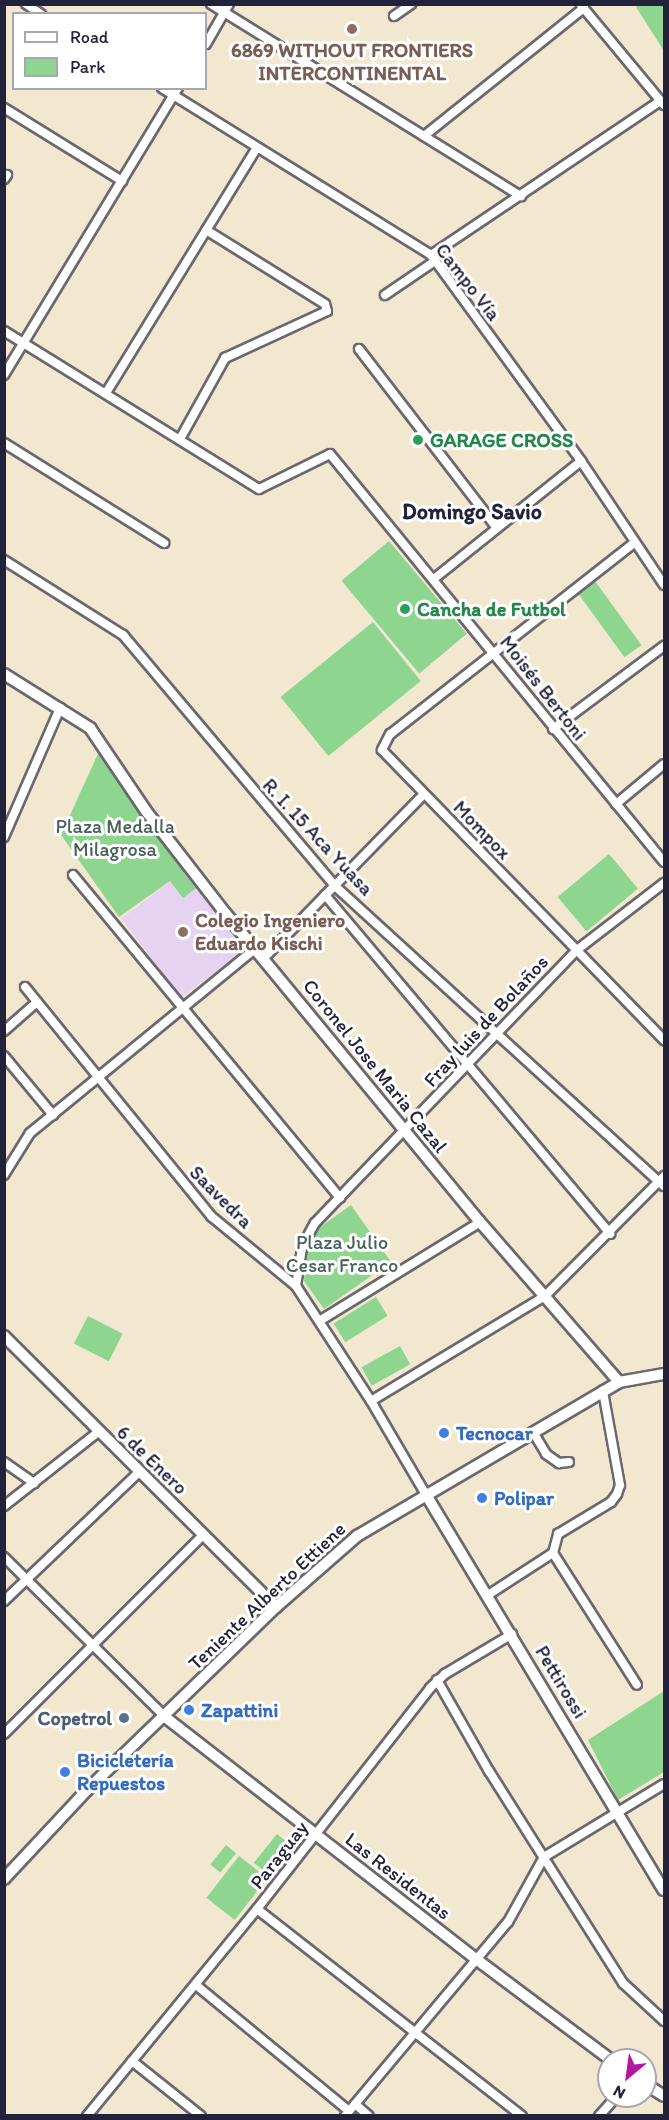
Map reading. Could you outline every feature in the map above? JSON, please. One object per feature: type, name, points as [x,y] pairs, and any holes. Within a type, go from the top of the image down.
[{"type":"main road","name":"Coronel Jose Maria Cazal","points":[[4,674],[90,728],[104,745],[146,811],[255,949],[480,1222],[620,1382]]},
{"type":"main road","name":"6 de Enero","points":[[4,1336],[276,1607]]},
{"type":"main road","name":"Teniente Alberto Ettiene","points":[[4,1878],[63,1814],[276,1607],[357,1536],[425,1494],[620,1382],[664,1374]]},
{"type":"main road","name":"Pettirossi","points":[[425,1494],[512,1634],[615,1813],[664,1890]]},
{"type":"main road","name":"Las Residentas","points":[[165,1717],[476,1959],[597,2050]]},
{"type":"street","points":[[211,4],[521,196]]},
{"type":"street","points":[[207,42],[230,4]]},
{"type":"street","points":[[394,16],[411,4]]},
{"type":"street","points":[[385,295],[521,196],[662,103],[582,6],[424,136]]},
{"type":"street","points":[[4,375],[176,92]]},
{"type":"street","name":"Campo Vía","points":[[176,92],[257,148],[433,258],[581,461],[664,585]]},
{"type":"street","points":[[4,108],[122,181]]},
{"type":"street","points":[[106,393],[257,148]]},
{"type":"street","points":[[4,331],[180,439],[225,358],[326,314],[327,307],[206,230]]},
{"type":"street","points":[[359,349],[497,528]]},
{"type":"street","name":"Moisés Bertoni","points":[[180,439],[259,489],[326,453],[435,578],[553,729],[664,862]]},
{"type":"street","points":[[4,443],[164,543]]},
{"type":"street","points":[[435,578],[581,461]]},
{"type":"street","points":[[495,653],[634,543]]},
{"type":"street","name":"R. I. 15 Aca Yuasa","points":[[4,560],[123,635],[335,886],[498,1030],[663,1181]]},
{"type":"street","points":[[553,729],[664,646]]},
{"type":"street","name":"Mompox","points":[[495,653],[385,739],[385,756],[664,1040]]},
{"type":"street","points":[[4,837],[60,708]]},
{"type":"street","points":[[616,804],[664,764]]},
{"type":"street","points":[[264,958],[424,794]]},
{"type":"street","points":[[73,875],[181,1009],[340,1198]]},
{"type":"street","name":"Fray luis de Bolaños","points":[[296,1287],[307,1236],[340,1198],[498,1030],[577,950],[664,883]]},
{"type":"street","points":[[325,895],[609,1234]]},
{"type":"street","points":[[5,1172],[30,1134],[99,1080],[255,949]]},
{"type":"street","name":"Saavedra","points":[[25,987],[212,1217],[296,1287],[321,1320],[425,1494]]},
{"type":"street","points":[[4,1030],[37,1002]]},
{"type":"street","points":[[4,1056],[53,1115]]},
{"type":"street","points":[[371,1401],[545,1296],[663,1181]]},
{"type":"street","points":[[321,1320],[480,1222]]},
{"type":"street","points":[[488,1595],[553,1553],[558,1534],[611,1502],[620,1485],[603,1391]]},
{"type":"street","points":[[4,1506],[98,1432]]},
{"type":"street","points":[[533,1432],[546,1454],[559,1462],[569,1462]]},
{"type":"street","points":[[4,1462],[34,1483]]},
{"type":"street","points":[[4,1601],[139,1472]]},
{"type":"street","points":[[4,1734],[203,1536]]},
{"type":"street","points":[[553,1553],[636,1685]]},
{"type":"street","points":[[4,1557],[92,1647],[165,1717]]},
{"type":"street","name":"Paraguay","points":[[87,2115],[257,1909],[437,1680],[512,1634]]},
{"type":"street","points":[[437,1680],[628,1990],[664,2020]]},
{"type":"street","points":[[196,1984],[347,2113],[508,1922],[544,1857],[664,1784]]},
{"type":"street","points":[[257,1909],[522,2115]]},
{"type":"street","points":[[132,2061],[201,2115]]},
{"type":"street","points":[[355,2104],[369,2115]]},
{"type":"shaded area","name":"Colegio Ingeniero Eduardo Kischi","points":[[187,869],[247,948],[181,997],[122,918]]},
{"type":"green space","points":[[664,5],[664,51],[636,7]]},
{"type":"green space","name":"Cancha de Futbol","points":[[389,541],[467,634],[419,674],[342,581]]},
{"type":"green space","points":[[595,581],[641,645],[624,657],[578,593]]},
{"type":"green space","points":[[373,622],[421,681],[328,756],[281,697]]},
{"type":"green space","name":"Plaza Medalla Milagrosa","points":[[101,747],[187,869],[183,872],[196,888],[183,898],[170,881],[119,917],[61,835]]},
{"type":"green space","points":[[609,854],[638,888],[587,932],[558,897]]},
{"type":"green space","name":"Plaza Julio Cesar Franco","points":[[351,1205],[391,1262],[324,1309],[304,1281],[307,1250],[316,1230]]},
{"type":"green space","points":[[376,1297],[388,1316],[345,1342],[334,1323]]},
{"type":"green space","points":[[88,1316],[123,1334],[109,1361],[74,1344]]},
{"type":"green space","points":[[400,1346],[410,1364],[372,1386],[362,1367]]},
{"type":"green space","points":[[664,1691],[664,1772],[618,1800],[588,1740]]},
{"type":"green space","points":[[277,1834],[294,1848],[271,1877],[254,1863]]},
{"type":"green space","points":[[226,1845],[236,1853],[220,1873],[210,1864]]},
{"type":"green space","points":[[239,1856],[267,1878],[235,1920],[206,1898]]},
{"type":"place","name":"6869 WITHOUT FRONTIERS INTERCONTINENTAL","points":[[352,29]]},
{"type":"place","name":"GARAGE CROSS","points":[[418,440]]},
{"type":"place","name":"Cancha de Futbol","points":[[405,609]]},
{"type":"place","name":"Colegio Ingeniero Eduardo Kischi","points":[[183,932]]},
{"type":"place","name":"Tecnocar","points":[[444,1433]]},
{"type":"place","name":"Polipar","points":[[482,1498]]},
{"type":"place","name":"Zapattini","points":[[189,1710]]},
{"type":"place","name":"Copetrol","points":[[124,1718]]},
{"type":"place","name":"Bicicletería Repuestos","points":[[65,1772]]},
{"type":"district","name":"Domingo Savio","points":[[472,512]]}]
